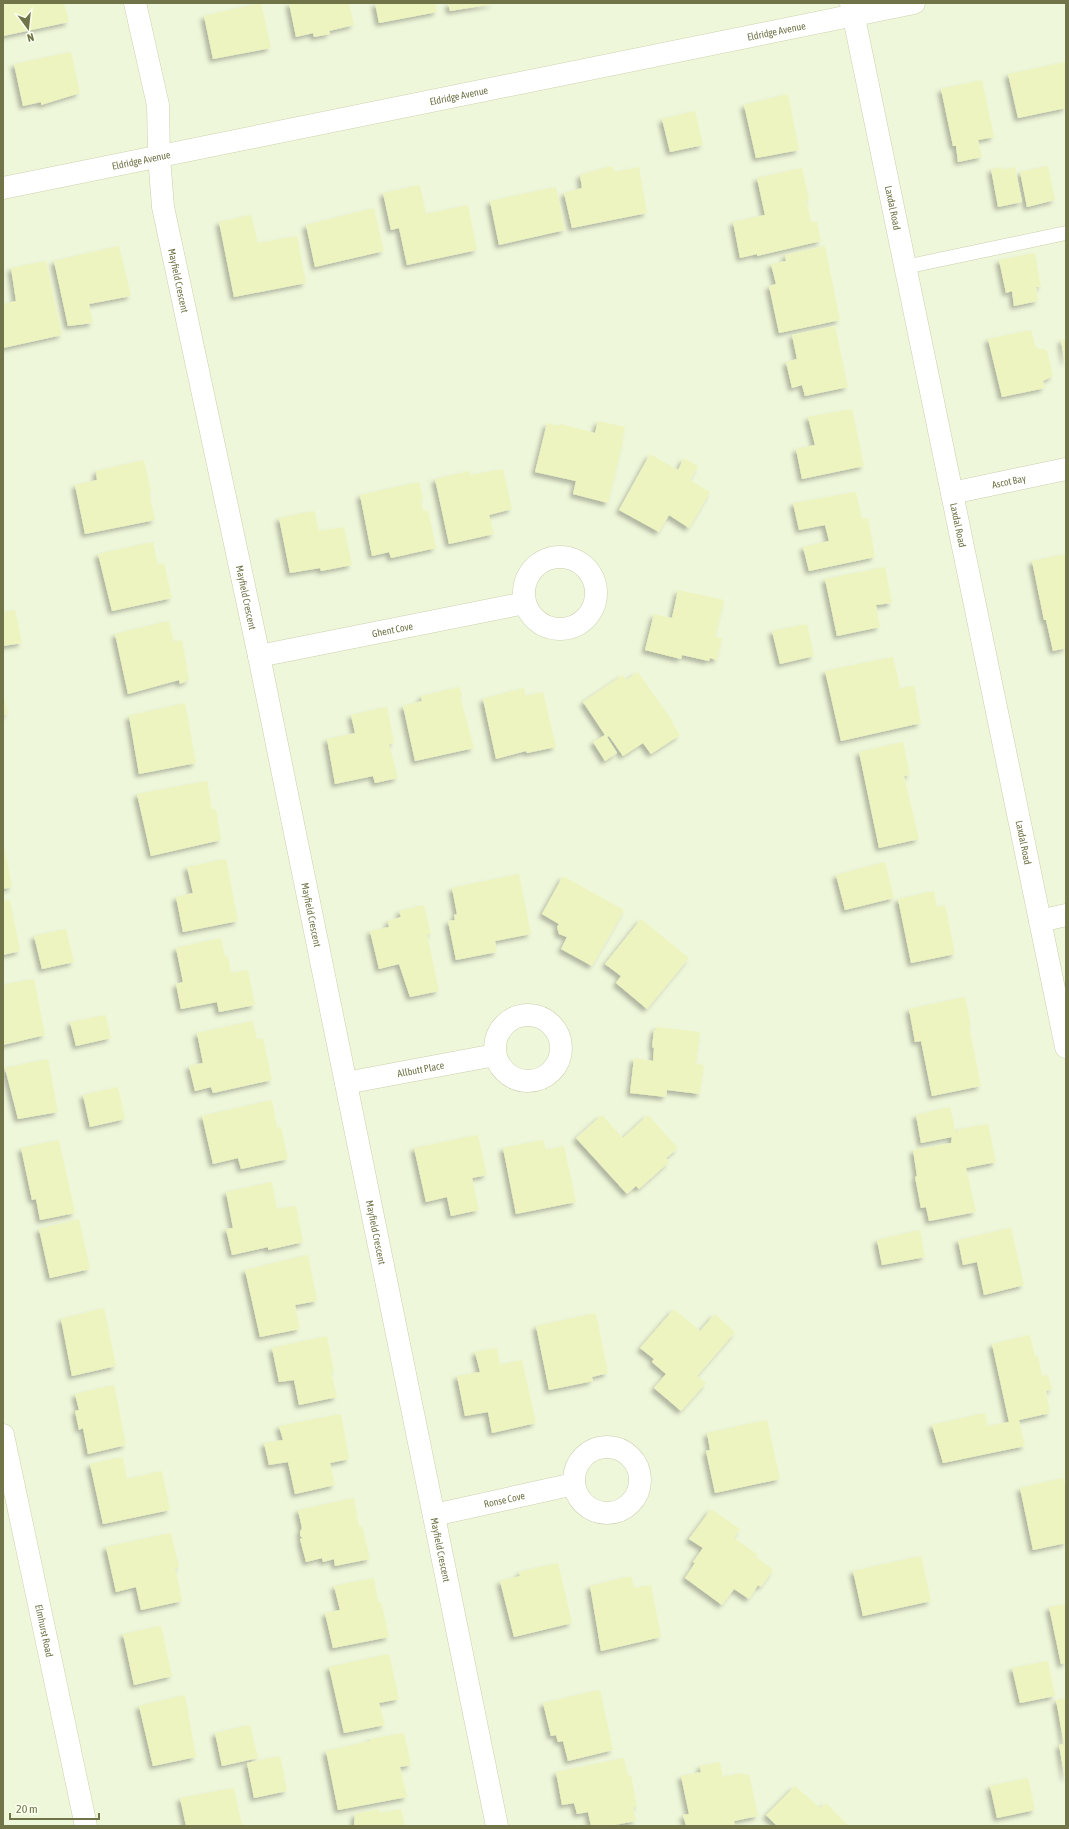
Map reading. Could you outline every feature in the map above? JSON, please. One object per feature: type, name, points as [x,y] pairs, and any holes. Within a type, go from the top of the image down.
[{"type":"street","name":"Mayfield Crescent","points":[[135,3],[158,105],[159,156],[163,207],[259,656],[497,1826]]},
{"type":"street","name":"Eldridge Avenue","points":[[3,188],[852,9],[914,3]]},
{"type":"street","name":"Laxdal Road","points":[[852,9],[1066,1047]]},
{"type":"street","name":"Ascot Bay","points":[[952,493],[1066,469]]},
{"type":"street","name":"Ghent Cove","points":[[259,656],[525,603]]},
{"type":"street","points":[[1040,921],[1066,915]]},
{"type":"street","name":"Allbutt Place","points":[[346,1083],[496,1055]]},
{"type":"street","name":"Elmhurst Road","points":[[3,1435],[86,1826]]},
{"type":"street","name":"Ronse Cove","points":[[434,1515],[574,1484]]},
{"type":"lane","points":[[905,266],[1066,232]]},
{"type":"shaded area","points":[[3,3],[1066,3],[1066,1826],[3,1826]]},
{"type":"building","points":[[3,3],[64,3],[69,22],[3,36]]},
{"type":"building","points":[[261,3],[271,48],[213,59],[204,16]]},
{"type":"building","points":[[289,3],[349,3],[354,25],[329,31],[330,34],[314,37],[313,33],[296,37]]},
{"type":"building","points":[[375,3],[436,3],[437,12],[379,23]]},
{"type":"building","points":[[448,3],[493,3],[493,4],[450,11]]},
{"type":"building","points":[[71,52],[80,93],[41,105],[41,102],[23,106],[14,64]]},
{"type":"building","points":[[1066,62],[1066,108],[1018,118],[1008,74]]},
{"type":"building","points":[[982,80],[994,137],[978,140],[982,157],[958,162],[956,146],[953,146],[941,89]]},
{"type":"building","points":[[788,94],[799,150],[756,158],[744,105]]},
{"type":"building","points":[[695,111],[703,145],[670,152],[662,119]]},
{"type":"building","points":[[612,166],[615,172],[639,167],[647,213],[572,228],[564,193],[582,188],[580,175]]},
{"type":"building","points":[[1048,166],[1055,200],[1027,207],[1020,172]]},
{"type":"building","points":[[1002,167],[1002,170],[1015,167],[1022,202],[998,207],[991,169]]},
{"type":"building","points":[[802,168],[809,199],[806,200],[811,222],[817,222],[821,241],[757,256],[757,254],[740,258],[733,222],[765,215],[757,178]]},
{"type":"building","points":[[420,185],[426,214],[468,205],[477,250],[407,265],[399,228],[391,230],[383,193]]},
{"type":"building","points":[[556,187],[565,230],[499,245],[490,201]]},
{"type":"building","points":[[374,208],[384,251],[315,267],[306,225]]},
{"type":"building","points":[[251,215],[258,243],[297,236],[306,283],[234,297],[219,222]]},
{"type":"building","points":[[119,246],[131,296],[89,304],[93,323],[68,326],[54,261]]},
{"type":"building","points":[[825,246],[840,320],[779,333],[769,286],[776,284],[771,264],[786,261],[785,255]]},
{"type":"building","points":[[1035,253],[1041,287],[1036,287],[1038,301],[1014,306],[1012,291],[1006,293],[999,260]]},
{"type":"building","points":[[46,261],[62,335],[3,348],[3,304],[16,301],[11,268]]},
{"type":"building","points":[[835,326],[848,387],[805,396],[802,385],[792,388],[786,362],[797,359],[792,335]]},
{"type":"building","points":[[1031,330],[1036,348],[1047,350],[1053,376],[1043,381],[1045,388],[1002,397],[988,339]]},
{"type":"building","points":[[1066,339],[1066,362],[1065,362],[1061,340]]},
{"type":"building","points":[[852,409],[864,466],[802,479],[796,449],[815,445],[808,417]]},
{"type":"building","points":[[598,421],[625,427],[608,503],[573,494],[576,481],[535,472],[547,423],[560,426],[560,424],[595,433]]},
{"type":"building","points":[[650,454],[678,470],[684,458],[698,466],[690,480],[710,492],[689,528],[669,515],[659,532],[619,510]]},
{"type":"building","points":[[144,460],[155,520],[85,534],[75,485],[97,480],[96,471]]},
{"type":"building","points":[[503,469],[512,509],[489,515],[494,534],[449,544],[435,479],[470,471],[470,475]]},
{"type":"building","points":[[419,482],[423,498],[420,499],[423,511],[428,510],[436,548],[391,558],[389,552],[372,556],[360,495]]},
{"type":"building","points":[[856,492],[862,519],[868,518],[875,557],[809,571],[803,547],[829,541],[825,525],[799,530],[793,503]]},
{"type":"building","points":[[314,511],[319,531],[344,527],[352,565],[321,571],[320,568],[290,573],[279,518]]},
{"type":"building","points":[[153,542],[158,565],[164,563],[172,598],[112,611],[98,554]]},
{"type":"building","points":[[1066,554],[1066,648],[1053,651],[1046,620],[1044,620],[1032,561]]},
{"type":"building","points":[[885,567],[892,603],[876,605],[880,627],[837,636],[825,579]]},
{"type":"building","points":[[678,590],[724,600],[715,637],[722,638],[717,660],[710,658],[709,661],[682,655],[681,659],[645,650],[654,614],[672,618]]},
{"type":"building","points":[[15,610],[22,643],[3,646],[3,612]]},
{"type":"building","points":[[169,621],[174,642],[182,640],[189,680],[180,684],[179,680],[128,694],[115,634]]},
{"type":"building","points":[[807,624],[814,656],[780,664],[772,631]]},
{"type":"building","points":[[893,657],[900,687],[897,689],[914,686],[921,723],[841,741],[825,671]]},
{"type":"building","points":[[638,672],[673,722],[672,723],[680,735],[651,754],[643,743],[623,756],[609,736],[607,737],[617,753],[605,761],[593,742],[605,735],[583,702],[623,675],[626,680]]},
{"type":"building","points":[[460,687],[462,696],[460,696],[474,748],[415,761],[403,706],[422,701],[421,696]]},
{"type":"building","points":[[524,688],[526,696],[543,692],[556,747],[527,753],[526,751],[496,759],[483,699]]},
{"type":"building","points":[[3,693],[8,714],[3,715]]},
{"type":"building","points":[[185,703],[196,763],[139,774],[129,716]]},
{"type":"building","points":[[387,707],[394,743],[389,744],[398,778],[375,783],[373,776],[335,784],[327,739],[355,733],[351,715]]},
{"type":"building","points":[[903,742],[910,775],[904,776],[919,839],[879,848],[859,752]]},
{"type":"building","points":[[207,781],[212,810],[216,809],[221,840],[151,856],[137,794]]},
{"type":"building","points":[[4,846],[12,887],[3,889],[3,847]]},
{"type":"building","points":[[226,859],[238,921],[183,932],[176,897],[193,893],[187,867]]},
{"type":"building","points":[[885,862],[894,898],[845,910],[836,875]]},
{"type":"building","points":[[519,874],[531,934],[495,941],[497,952],[456,960],[448,921],[455,920],[454,915],[457,914],[452,888]]},
{"type":"building","points":[[563,876],[624,910],[592,966],[561,949],[567,937],[559,934],[557,927],[559,924],[542,914]]},
{"type":"building","points":[[934,891],[937,907],[945,905],[955,954],[911,963],[898,899]]},
{"type":"building","points":[[10,900],[20,951],[3,955],[3,902]]},
{"type":"building","points":[[424,905],[431,934],[427,934],[439,991],[410,997],[399,964],[379,969],[370,931],[389,927],[388,921],[401,917],[399,911]]},
{"type":"building","points":[[641,919],[689,958],[647,1009],[616,983],[621,976],[605,964]]},
{"type":"building","points":[[66,929],[74,962],[42,969],[34,936]]},
{"type":"building","points":[[221,938],[225,957],[228,956],[231,973],[248,970],[255,1005],[219,1012],[217,1002],[181,1009],[176,984],[183,982],[176,948]]},
{"type":"building","points":[[34,979],[45,1035],[3,1045],[3,985]]},
{"type":"building","points":[[965,997],[981,1086],[932,1096],[921,1041],[915,1042],[909,1009]]},
{"type":"building","points":[[106,1015],[111,1038],[76,1046],[70,1022]]},
{"type":"building","points":[[253,1021],[257,1040],[263,1038],[272,1080],[213,1093],[211,1087],[195,1091],[189,1066],[203,1063],[197,1033]]},
{"type":"building","points":[[656,1027],[700,1032],[696,1064],[704,1065],[700,1094],[667,1090],[666,1097],[630,1093],[634,1058],[653,1061],[654,1048],[652,1047],[654,1030],[656,1030]]},
{"type":"building","points":[[48,1059],[58,1112],[18,1119],[5,1068]]},
{"type":"building","points":[[118,1087],[125,1119],[90,1127],[83,1095]]},
{"type":"building","points":[[272,1100],[277,1128],[281,1127],[288,1159],[241,1169],[238,1158],[213,1164],[202,1116]]},
{"type":"building","points":[[950,1107],[956,1133],[959,1129],[988,1124],[996,1162],[966,1168],[976,1212],[929,1221],[926,1207],[921,1208],[915,1177],[917,1176],[913,1150],[951,1143],[952,1137],[921,1143],[916,1115]]},
{"type":"building","points":[[602,1115],[623,1138],[648,1115],[678,1148],[666,1158],[669,1162],[639,1189],[636,1186],[627,1194],[576,1138]]},
{"type":"building","points":[[478,1135],[487,1175],[472,1178],[479,1210],[451,1216],[447,1197],[426,1202],[414,1148]]},
{"type":"building","points":[[59,1140],[75,1213],[40,1220],[36,1199],[32,1200],[21,1148]]},
{"type":"building","points":[[543,1140],[546,1150],[564,1146],[576,1202],[516,1214],[503,1148]]},
{"type":"building","points":[[272,1182],[277,1209],[296,1206],[303,1242],[268,1250],[268,1247],[232,1255],[226,1229],[233,1228],[226,1192]]},
{"type":"building","points":[[79,1219],[90,1269],[50,1278],[39,1229]]},
{"type":"building","points":[[1011,1228],[1024,1285],[984,1295],[977,1262],[963,1265],[958,1240]]},
{"type":"building","points":[[920,1230],[925,1257],[882,1265],[877,1240]]},
{"type":"building","points":[[308,1255],[317,1301],[295,1305],[300,1329],[260,1337],[245,1270]]},
{"type":"building","points":[[104,1308],[116,1366],[72,1376],[61,1319]]},
{"type":"building","points":[[674,1309],[700,1331],[715,1314],[735,1332],[697,1376],[706,1383],[681,1411],[654,1388],[666,1374],[652,1362],[654,1359],[640,1348]]},
{"type":"building","points":[[596,1313],[608,1373],[592,1377],[593,1381],[549,1390],[536,1326]]},
{"type":"building","points":[[1030,1335],[1035,1357],[1038,1356],[1042,1376],[1048,1375],[1052,1389],[1046,1391],[1050,1413],[1019,1420],[1025,1446],[943,1463],[932,1425],[985,1413],[988,1426],[1009,1422],[992,1344]]},
{"type":"building","points":[[327,1336],[334,1371],[331,1372],[337,1397],[299,1405],[294,1380],[279,1382],[272,1348]]},
{"type":"building","points":[[497,1348],[500,1365],[522,1360],[536,1423],[492,1433],[488,1412],[465,1416],[457,1376],[480,1372],[475,1352]]},
{"type":"building","points":[[114,1385],[126,1445],[88,1454],[83,1428],[79,1430],[75,1411],[79,1410],[75,1394]]},
{"type":"building","points":[[341,1414],[349,1459],[330,1463],[335,1485],[295,1494],[288,1462],[269,1465],[264,1443],[283,1440],[279,1426]]},
{"type":"building","points":[[767,1420],[780,1479],[715,1493],[706,1451],[710,1450],[707,1433]]},
{"type":"building","points":[[123,1457],[127,1479],[162,1471],[170,1510],[103,1524],[90,1464]]},
{"type":"building","points":[[1063,1478],[1066,1490],[1066,1543],[1033,1550],[1020,1488]]},
{"type":"building","points":[[354,1498],[359,1527],[362,1526],[370,1559],[335,1566],[334,1559],[323,1562],[322,1558],[306,1562],[300,1539],[303,1538],[300,1536],[302,1528],[298,1510]]},
{"type":"building","points":[[711,1509],[740,1529],[734,1538],[757,1554],[756,1557],[773,1570],[761,1587],[758,1585],[749,1599],[734,1589],[722,1605],[685,1578],[695,1563],[693,1562],[703,1548],[689,1539]]},
{"type":"building","points":[[171,1533],[179,1567],[175,1568],[182,1601],[141,1610],[136,1587],[116,1592],[106,1547]]},
{"type":"building","points":[[921,1556],[931,1601],[863,1616],[853,1571]]},
{"type":"building","points":[[558,1563],[572,1623],[514,1637],[500,1581],[520,1576],[519,1572]]},
{"type":"building","points":[[631,1576],[634,1588],[651,1585],[661,1637],[601,1651],[590,1586]]},
{"type":"building","points":[[374,1578],[378,1602],[381,1602],[389,1637],[333,1648],[325,1613],[340,1610],[334,1586]]},
{"type":"building","points":[[1066,1604],[1066,1663],[1061,1664],[1049,1607]]},
{"type":"building","points":[[161,1626],[172,1676],[134,1685],[123,1634]]},
{"type":"building","points":[[389,1654],[399,1699],[379,1703],[385,1725],[344,1733],[329,1667]]},
{"type":"building","points":[[1048,1661],[1055,1696],[1020,1703],[1012,1668]]},
{"type":"building","points":[[600,1690],[613,1750],[568,1761],[563,1741],[558,1742],[556,1735],[551,1736],[543,1703]]},
{"type":"building","points":[[185,1695],[196,1757],[153,1766],[139,1706]]},
{"type":"building","points":[[1066,1698],[1065,1778],[1059,1745],[1064,1744],[1056,1700]]},
{"type":"building","points":[[250,1725],[258,1758],[222,1766],[215,1733]]},
{"type":"building","points":[[404,1733],[411,1765],[400,1767],[407,1797],[338,1810],[326,1751],[370,1741],[370,1739]]},
{"type":"building","points":[[280,1756],[287,1791],[254,1798],[247,1763]]},
{"type":"building","points":[[624,1758],[628,1776],[631,1775],[637,1807],[633,1807],[636,1821],[609,1826],[591,1826],[588,1812],[577,1814],[574,1803],[562,1805],[556,1772]]},
{"type":"building","points":[[720,1762],[723,1777],[743,1773],[744,1775],[749,1774],[758,1816],[734,1821],[735,1826],[686,1826],[683,1815],[689,1814],[681,1776],[701,1772],[700,1766]]},
{"type":"building","points":[[1028,1778],[1035,1810],[997,1818],[990,1786]]},
{"type":"building","points":[[795,1786],[820,1808],[826,1803],[849,1826],[777,1826],[766,1815]]},
{"type":"building","points":[[234,1788],[242,1826],[186,1826],[180,1798]]},
{"type":"building","points":[[379,1809],[380,1813],[401,1809],[405,1826],[354,1826],[355,1814]]}]
